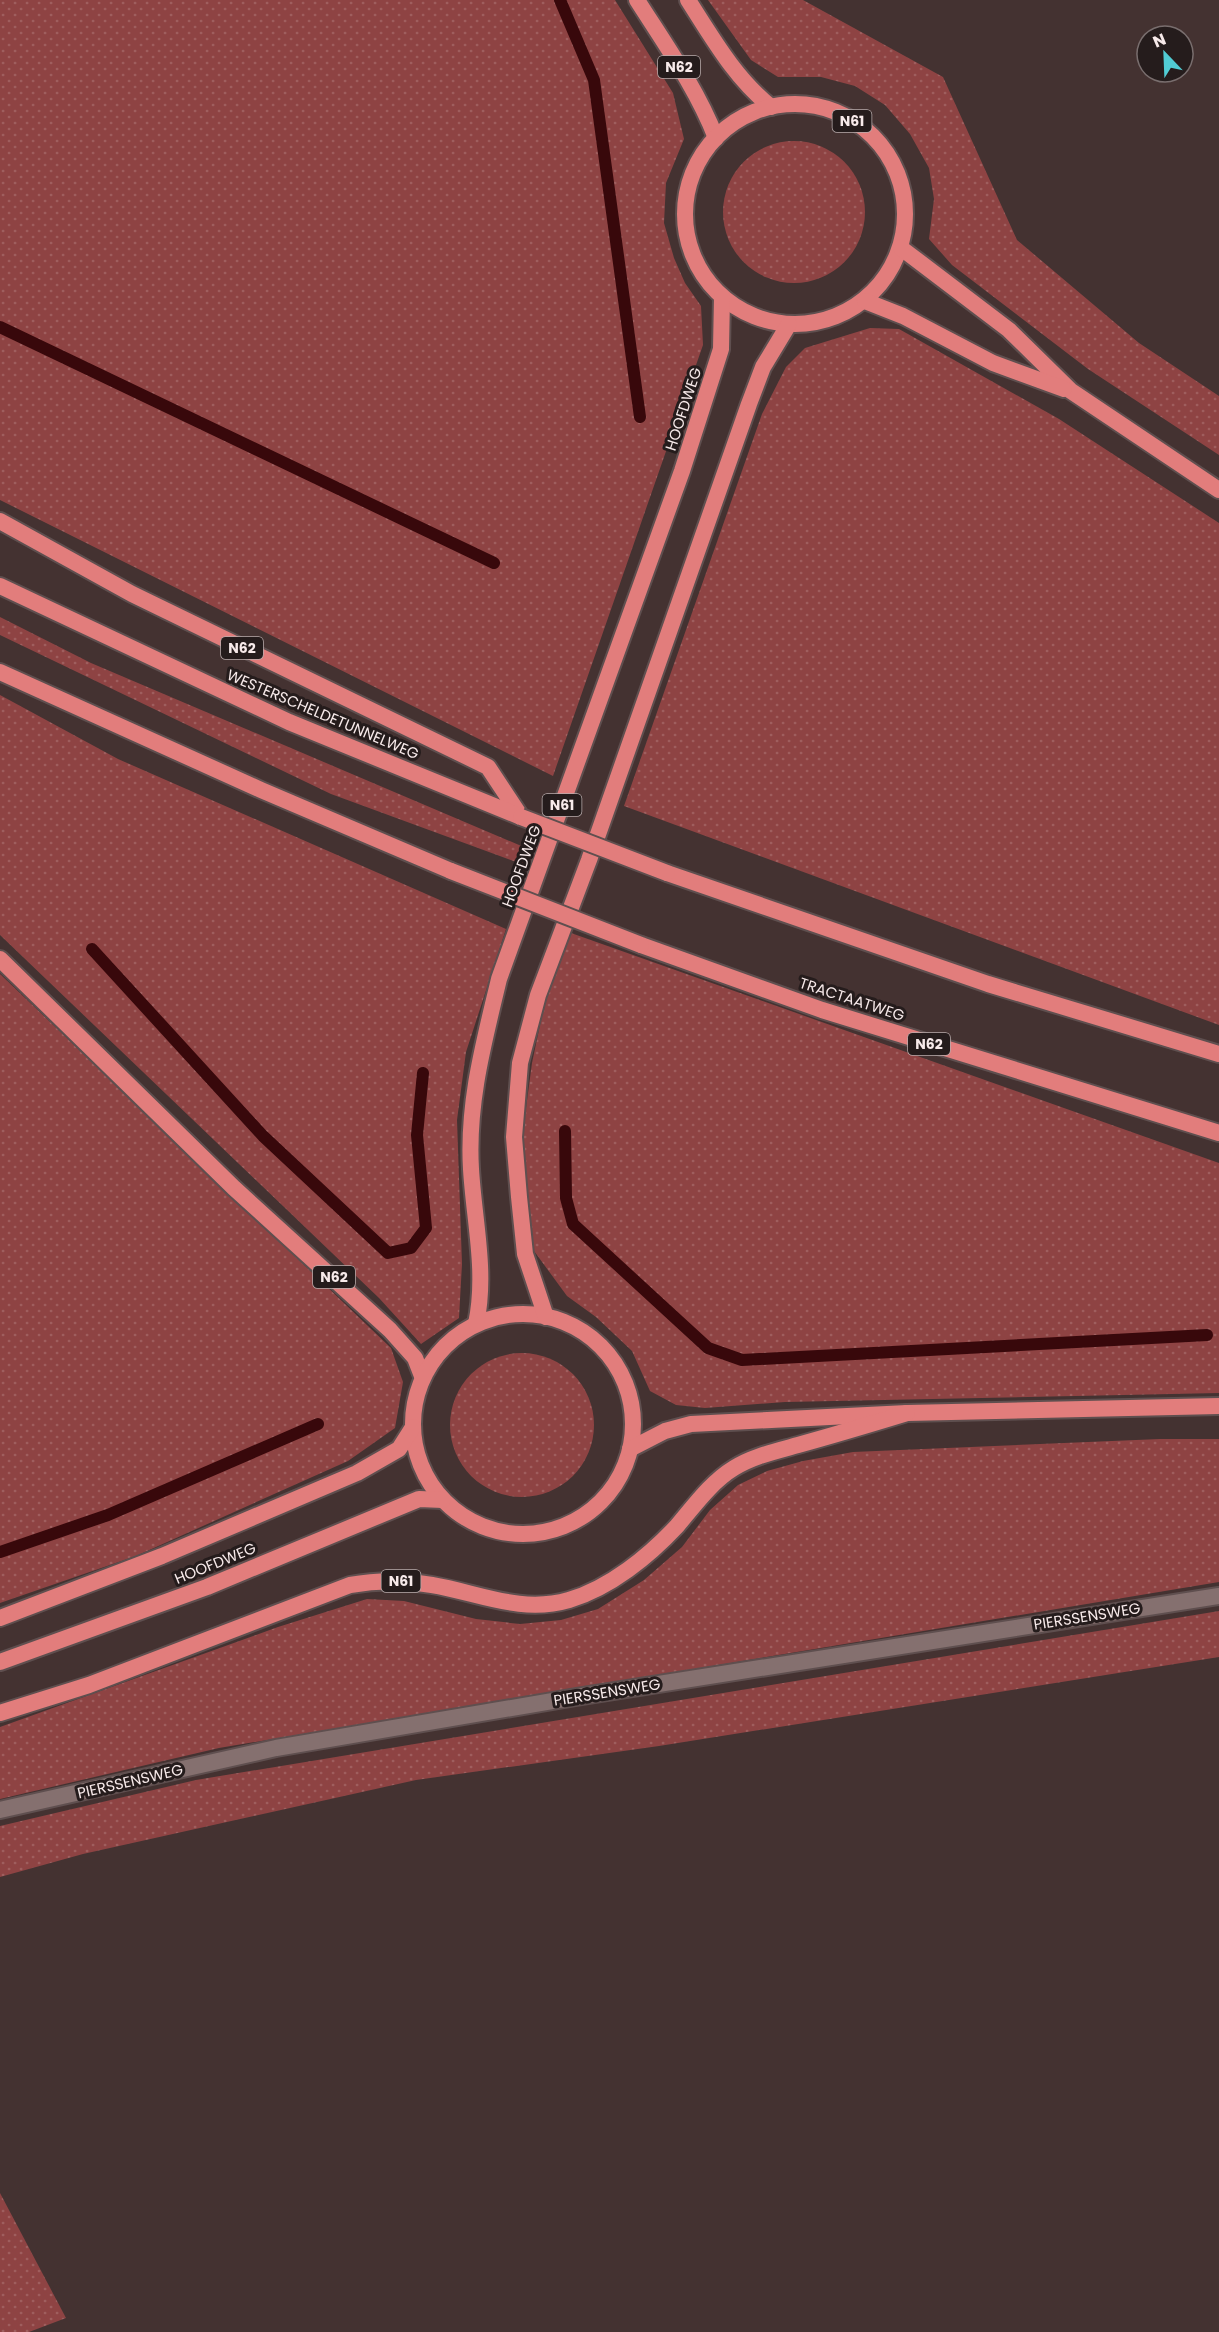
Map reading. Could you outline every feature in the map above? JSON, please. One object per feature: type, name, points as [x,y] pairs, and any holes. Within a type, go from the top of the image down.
[{"type":"highway","name":"N62","points":[[637,0],[703,108],[716,138]]},
{"type":"highway","name":"N62","points":[[688,0],[725,58],[751,92],[771,107]]},
{"type":"highway","name":"N61","points":[[809,105],[846,117],[877,141],[898,173],[903,192],[905,230],[901,248],[887,278],[865,301],[841,312],[789,324],[754,316],[722,297],[696,262],[684,220],[685,197],[691,176],[702,155],[716,138],[741,118],[771,107],[809,105]]},
{"type":"highway","points":[[901,248],[1009,330],[1071,391],[1219,490]]},
{"type":"highway","name":"HOOFDWEG","points":[[476,1324],[481,1303],[481,1277],[471,1168],[471,1108],[499,979],[682,471],[721,349],[722,297]]},
{"type":"highway","points":[[865,301],[903,316],[993,363],[1071,391]]},
{"type":"highway","name":"N61","points":[[546,1317],[525,1254],[519,1197],[514,1137],[520,1063],[538,995],[593,849],[749,404],[763,367],[789,324]]},
{"type":"highway","name":"N62","points":[[0,521],[132,594],[488,767],[521,817]]},
{"type":"highway","name":"WESTERSCHELDETUNNELWEG","points":[[0,586],[289,722],[571,837],[667,873],[988,984],[1219,1054]]},
{"type":"highway","name":"TRACTAATWEG","points":[[0,672],[261,790],[451,871],[641,945],[822,1010],[1219,1133]]},
{"type":"highway","name":"N62","points":[[0,959],[234,1188],[375,1315],[415,1359],[422,1376]]},
{"type":"highway","points":[[511,1314],[546,1317],[586,1334],[602,1348],[626,1385],[633,1428],[624,1468],[602,1502],[586,1516],[549,1532],[529,1536],[499,1531],[461,1515],[443,1500],[419,1458],[413,1427],[422,1376],[445,1345],[476,1324],[511,1314]]},
{"type":"highway","points":[[630,1449],[665,1431],[691,1424],[907,1413],[1219,1406]]},
{"type":"highway","name":"N61","points":[[0,1713],[89,1685],[350,1585],[410,1581],[504,1603],[535,1606],[570,1600],[612,1579],[637,1563],[675,1528],[721,1478],[734,1468],[770,1453],[907,1413]]},
{"type":"highway","name":"HOOFDWEG","points":[[0,1618],[153,1560],[357,1473],[399,1449],[413,1427]]},
{"type":"highway","name":"HOOFDWEG","points":[[0,1662],[207,1587],[419,1499],[443,1500]]},
{"type":"street","name":"PIERSSENSWEG","points":[[0,1810],[276,1748],[588,1695],[1219,1596]]},
{"type":"shaded area","points":[[0,0],[615,0],[673,93],[684,139],[666,183],[664,223],[674,258],[685,283],[701,306],[703,345],[553,776],[0,500]]},
{"type":"shaded area","points":[[708,0],[803,0],[943,77],[1017,240],[1139,343],[1219,396],[1219,455],[1088,369],[952,265],[929,239],[934,199],[929,168],[910,134],[885,105],[855,86],[821,77],[778,77],[751,60]]},
{"type":"shaded area","points":[[794,141],[821,146],[844,162],[860,185],[865,212],[860,239],[844,262],[821,278],[794,283],[767,278],[744,262],[728,239],[723,212],[728,185],[744,162],[767,146]]},
{"type":"shaded area","points":[[870,328],[899,329],[1059,419],[1219,523],[1219,1025],[624,806],[762,414],[786,367],[805,348]]},
{"type":"shaded area","points":[[0,617],[91,663],[533,851],[527,866],[331,794],[0,635]]},
{"type":"shaded area","points":[[0,695],[118,759],[506,929],[466,1052],[457,1120],[462,1264],[459,1318],[421,1344],[379,1298],[0,935]]},
{"type":"shaded area","points":[[571,933],[1219,1163],[1219,1393],[785,1402],[705,1408],[676,1405],[650,1391],[632,1351],[596,1317],[567,1296],[534,1251],[522,1138],[532,1063],[546,996]]},
{"type":"shaded area","points":[[0,974],[391,1348],[403,1382],[395,1428],[348,1461],[136,1556],[0,1603]]},
{"type":"shaded area","points":[[522,1353],[550,1358],[573,1374],[589,1397],[594,1425],[589,1453],[573,1476],[550,1492],[522,1497],[494,1492],[471,1476],[455,1453],[450,1425],[455,1397],[471,1374],[494,1358]]},
{"type":"shaded area","points":[[1160,1439],[1219,1439],[1219,1582],[219,1748],[0,1799],[0,1727],[278,1627],[367,1599],[404,1601],[476,1619],[520,1624],[561,1620],[598,1609],[644,1580],[682,1547],[710,1510],[738,1485],[767,1471],[803,1461],[853,1452]]},
{"type":"shaded area","points":[[1219,1611],[1219,1657],[659,1746],[416,1780],[83,1854],[0,1877],[0,1826],[196,1780]]},
{"type":"shaded area","points":[[0,2193],[66,2318],[29,2332],[0,2332]]},
{"type":"waterway","points":[[560,0],[594,80],[640,417]]},
{"type":"waterway","points":[[0,327],[494,563]]},
{"type":"waterway","points":[[92,949],[263,1136],[388,1253],[411,1248],[426,1228],[417,1135],[423,1073]]},
{"type":"waterway","points":[[565,1131],[566,1198],[573,1224],[708,1348],[742,1360],[1207,1335]]},
{"type":"waterway","points":[[0,1552],[108,1515],[318,1424]]}]
